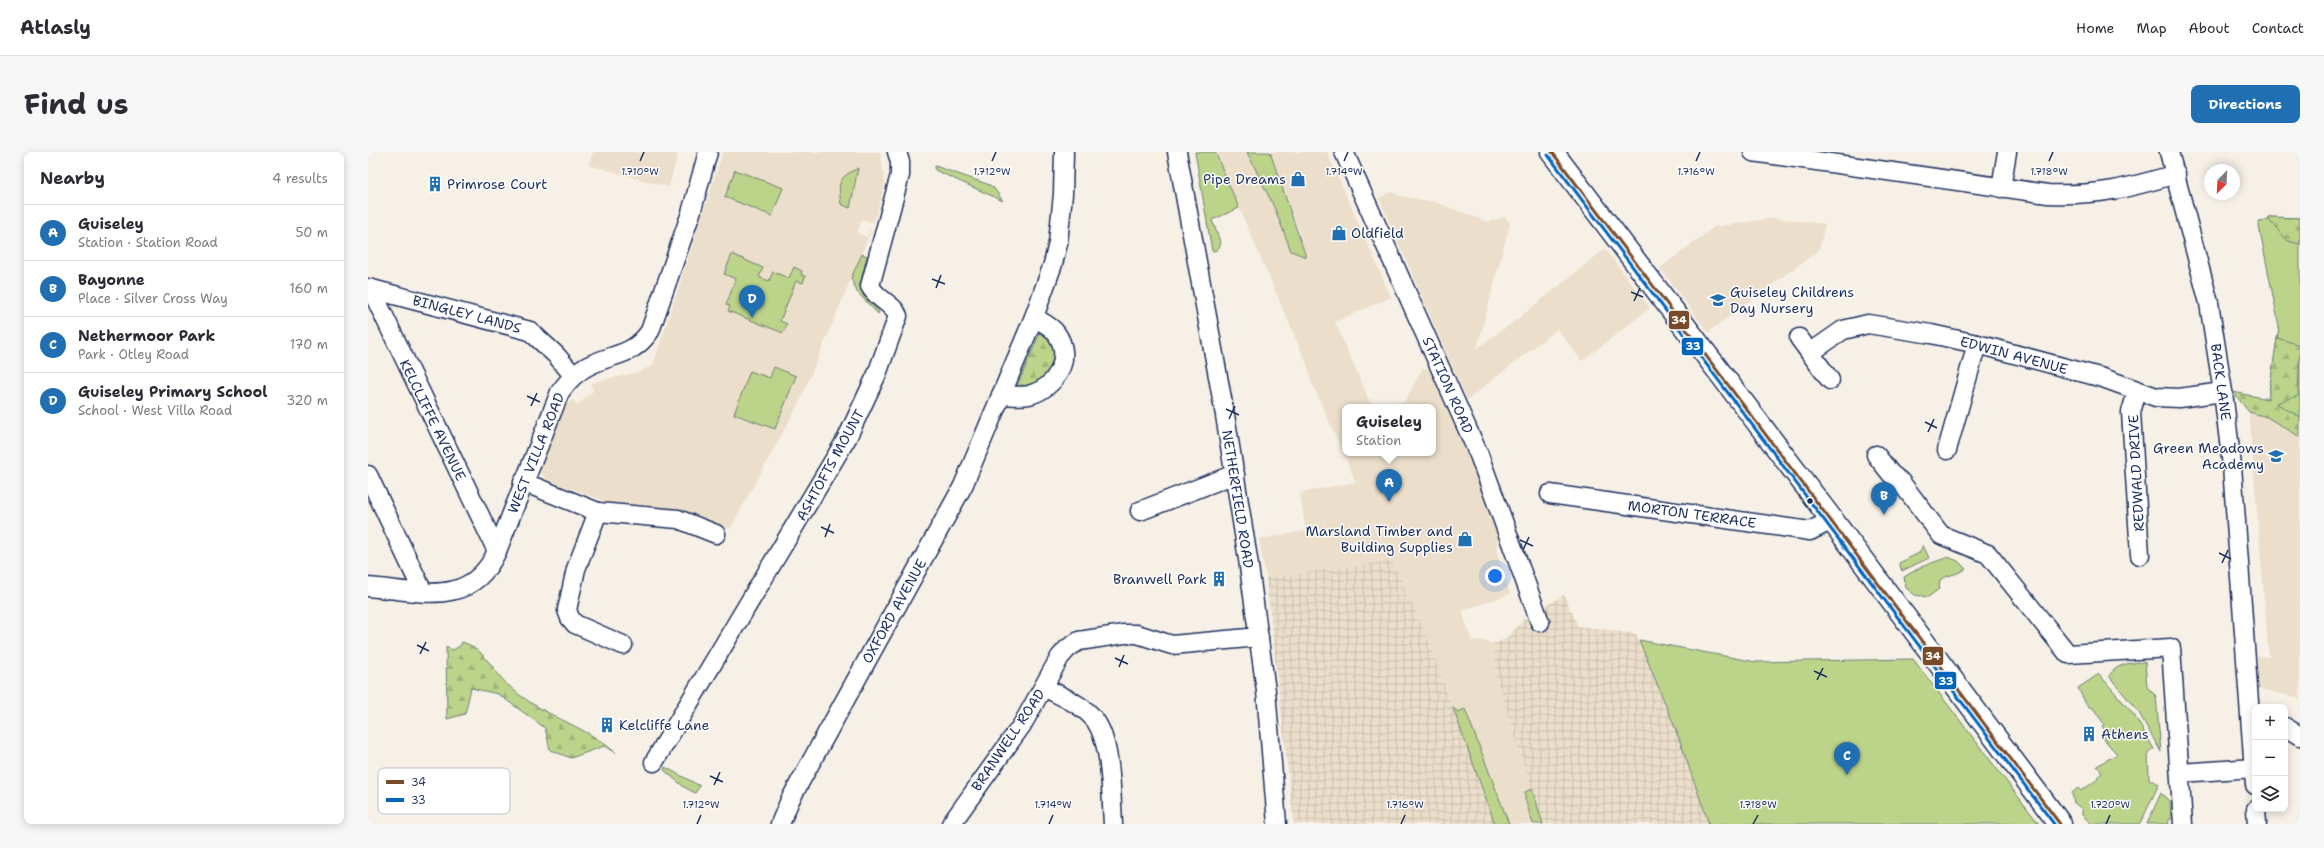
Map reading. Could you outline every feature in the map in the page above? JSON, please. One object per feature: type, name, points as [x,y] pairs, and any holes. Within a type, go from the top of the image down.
[{"type":"main road","points":[[1552,152],[1832,520],[2060,824]]},
{"type":"street","name":"WEST VILLA ROAD","points":[[368,587],[423,592],[452,592],[466,588],[486,571],[497,551],[555,401],[573,375],[590,365],[632,350],[642,342],[650,331],[691,213],[708,152]]},
{"type":"street","name":"ASHTOFTS MOUNT","points":[[654,762],[829,471],[861,411],[877,374],[898,316],[893,309],[874,295],[870,286],[900,175],[900,162],[897,152]]},
{"type":"street","name":"OXFORD AVENUE","points":[[780,824],[790,800],[953,506],[1034,317],[1053,264],[1058,243],[1064,152]]},
{"type":"street","name":"NETHERFIELD ROAD","points":[[1177,152],[1235,474],[1266,691],[1277,824]]},
{"type":"street","name":"STATION ROAD","points":[[1344,152],[1479,455],[1540,622]]},
{"type":"street","points":[[1753,152],[2048,194],[2095,194],[2113,192],[2176,174]]},
{"type":"street","points":[[2001,188],[2007,152]]},
{"type":"street","name":"BACK LANE","points":[[2169,152],[2176,174],[2208,303],[2223,392],[2232,466],[2252,713]]},
{"type":"street","name":"BINGLEY LANDS","points":[[370,288],[530,331],[573,375]]},
{"type":"street","name":"KELCLIFFE AVENUE","points":[[370,288],[497,551]]},
{"type":"street","points":[[1001,395],[1021,396],[1035,392],[1048,385],[1060,370],[1063,352],[1058,336],[1052,328],[1034,317]]},
{"type":"street","name":"EDWIN AVENUE","points":[[1810,353],[1843,330],[1868,324],[1931,334],[1977,344],[2103,378],[2137,392],[2167,398],[2223,392]]},
{"type":"street","points":[[1800,338],[1830,380]]},
{"type":"street","points":[[1947,450],[1977,344]]},
{"type":"street","name":"REDWALD DRIVE","points":[[2137,392],[2131,412],[2140,555]]},
{"type":"street","points":[[1876,455],[1891,474],[1900,481],[1941,535],[1988,554],[2068,654],[2171,648],[2183,824]]},
{"type":"street","points":[[1140,511],[1235,474]]},
{"type":"street","points":[[523,482],[598,512],[678,519],[716,534]]},
{"type":"street","points":[[370,485],[423,592]]},
{"type":"street","name":"MORTON TERRACE","points":[[1550,494],[1810,531],[1832,520]]},
{"type":"street","points":[[598,512],[576,569],[567,610],[570,618],[575,624],[623,645]]},
{"type":"street","name":"BRANWELL ROAD","points":[[959,821],[1022,725],[1057,662],[1068,648],[1088,639],[1137,634],[1166,643],[1180,645],[1259,637]]},
{"type":"street","points":[[1044,687],[1083,709],[1094,719],[1102,733],[1107,753],[1114,824]]},
{"type":"street","points":[[2288,729],[2300,736]]},
{"type":"street","points":[[2180,773],[2252,776]]},
{"type":"street","points":[[2256,812],[2257,824]]},
{"type":"shaded area","points":[[593,152],[678,152],[669,187],[589,165]]},
{"type":"shaded area","points":[[723,152],[880,152],[885,183],[874,223],[862,219],[857,233],[867,237],[870,230],[871,231],[799,403],[730,529],[693,513],[612,504],[548,480],[541,473],[540,467],[563,407],[573,400],[577,406],[594,390],[590,385],[594,382],[640,372],[653,365]]},
{"type":"shaded area","points":[[1215,152],[1247,152],[1275,209],[1291,251],[1305,257],[1300,234],[1270,152],[1327,152],[1391,297],[1335,322],[1371,404],[1342,404],[1342,451],[1311,381],[1309,369]]},
{"type":"shaded area","points":[[1391,192],[1400,196],[1435,202],[1488,222],[1505,217],[1510,223],[1477,348],[1519,318],[1605,249],[1650,308],[1582,361],[1557,329],[1467,400],[1379,198]]},
{"type":"shaded area","name":"Green Meadows Academy","points":[[2269,217],[2300,218],[2300,698],[2259,689],[2257,656],[2269,657],[2249,412],[2266,417],[2279,326],[2258,221],[2269,220]]},
{"type":"shaded area","name":"Guiseley Childrens Day Nursery","points":[[1774,218],[1825,224],[1819,250],[1708,332],[1660,268],[1714,227]]},
{"type":"shaded area","points":[[1423,368],[1429,369],[1476,475],[1499,534],[1496,550],[1510,594],[1462,611],[1472,641],[1480,640],[1493,644],[1496,677],[1532,789],[1526,791],[1524,795],[1533,824],[1509,824],[1465,709],[1458,712],[1453,708],[1426,634],[1392,561],[1266,578],[1259,539],[1306,531],[1300,493],[1356,482],[1344,456],[1436,456],[1436,404],[1398,404],[1405,401]]},
{"type":"shaded area","points":[[1392,561],[1426,634],[1495,824],[1294,824],[1266,578]]},
{"type":"shaded area","points":[[1564,595],[1578,626],[1636,634],[1676,730],[1709,824],[1543,824],[1496,677],[1493,644],[1506,639],[1524,619]]},
{"type":"green space","points":[[1195,152],[1215,152],[1239,208],[1212,220],[1221,244],[1217,250],[1212,251]]},
{"type":"green space","points":[[1247,152],[1270,152],[1306,257],[1291,251],[1275,209]]},
{"type":"green space","points":[[935,166],[993,187],[1003,201],[935,170]]},
{"type":"green space","points":[[858,168],[850,208],[841,204],[839,191],[840,182],[846,175]]},
{"type":"green space","points":[[735,170],[783,188],[772,216],[725,197]]},
{"type":"green space","points":[[2269,217],[2300,218],[2300,417],[2268,399],[2279,326],[2258,221],[2269,220]]},
{"type":"green space","points":[[2269,217],[2300,218],[2300,244],[2288,241],[2269,220]]},
{"type":"green space","points":[[732,254],[763,268],[759,277],[769,281],[773,272],[789,278],[794,267],[802,271],[801,275],[805,276],[803,283],[796,281],[780,321],[787,324],[783,333],[728,311],[730,306],[726,305],[736,279],[724,274]]},
{"type":"green space","points":[[862,254],[867,256],[860,285],[863,295],[879,312],[878,314],[857,292],[851,278]]},
{"type":"green space","points":[[1041,330],[1051,341],[1053,348],[1054,355],[1051,369],[1039,383],[1015,391]]},
{"type":"green space","points":[[2277,338],[2300,345],[2298,396],[2276,403],[2300,417],[2300,437],[2267,417],[2249,412],[2233,392],[2268,399]]},
{"type":"green space","points":[[774,367],[796,376],[775,429],[734,414],[750,371],[770,378]]},
{"type":"green space","points":[[1923,545],[1929,558],[1902,571],[1899,563],[1919,553]]},
{"type":"green space","points":[[1948,557],[1958,561],[1966,569],[1940,580],[1939,589],[1928,597],[1915,595],[1906,588],[1904,577],[1921,567]]},
{"type":"green space","points":[[1639,640],[1756,662],[1913,659],[2039,824],[1709,824],[1676,730]]},
{"type":"green space","points":[[462,642],[470,645],[482,654],[502,679],[520,695],[547,712],[590,734],[616,753],[604,746],[571,758],[550,750],[545,728],[498,694],[471,688],[465,714],[447,719],[446,647],[453,650],[460,646]]},
{"type":"green space","points":[[2145,662],[2147,687],[2156,696],[2161,752],[2139,713],[2109,676],[2116,668],[2124,664]]},
{"type":"green space","points":[[2099,674],[2134,715],[2154,749],[2148,753],[2149,779],[2159,784],[2140,824],[2092,824],[2082,815],[2082,809],[2074,803],[2072,793],[2078,788],[2081,791],[2098,779],[2097,777],[2102,773],[2097,766],[2117,754],[2102,737],[2107,733],[2102,726],[2104,724],[2093,708],[2087,706],[2078,688]]},
{"type":"green space","points":[[1453,708],[1458,712],[1465,709],[1509,824],[1495,824]]},
{"type":"green space","points":[[665,767],[700,786],[695,793],[684,787],[664,770]]},
{"type":"green space","points":[[1532,789],[1543,824],[1533,824],[1525,799],[1525,792]]},
{"type":"green space","points":[[2161,793],[2170,802],[2171,819],[2168,821],[2169,824],[2147,824]]},
{"type":"transit line","name":"34","points":[[1552,152],[2060,824]]},
{"type":"transit line","name":"33","points":[[1548,155],[2054,824]]},
{"type":"place","name":"Pipe Dreams","points":[[1298,179]]},
{"type":"place","name":"Primrose Court","points":[[435,184]]},
{"type":"place","name":"Oldfield","points":[[1339,233]]},
{"type":"place","name":"Guiseley Childrens Day Nursery","points":[[1718,300]]},
{"type":"place","name":"Guiseley Primary School","points":[[752,318]]},
{"type":"place","name":"Green Meadows Academy","points":[[2276,456]]},
{"type":"place","name":"Guiseley","points":[[1389,502]]},
{"type":"place","name":"Bayonne","points":[[1884,515]]},
{"type":"place","name":"Marsland Timber and Building Supplies","points":[[1465,539]]},
{"type":"place","name":"Branwell Park","points":[[1219,579]]},
{"type":"place","name":"Kelcliffe Lane","points":[[607,725]]},
{"type":"place","name":"Athens","points":[[2089,734]]},
{"type":"place","name":"Nethermoor Park","points":[[1847,775]]}]
